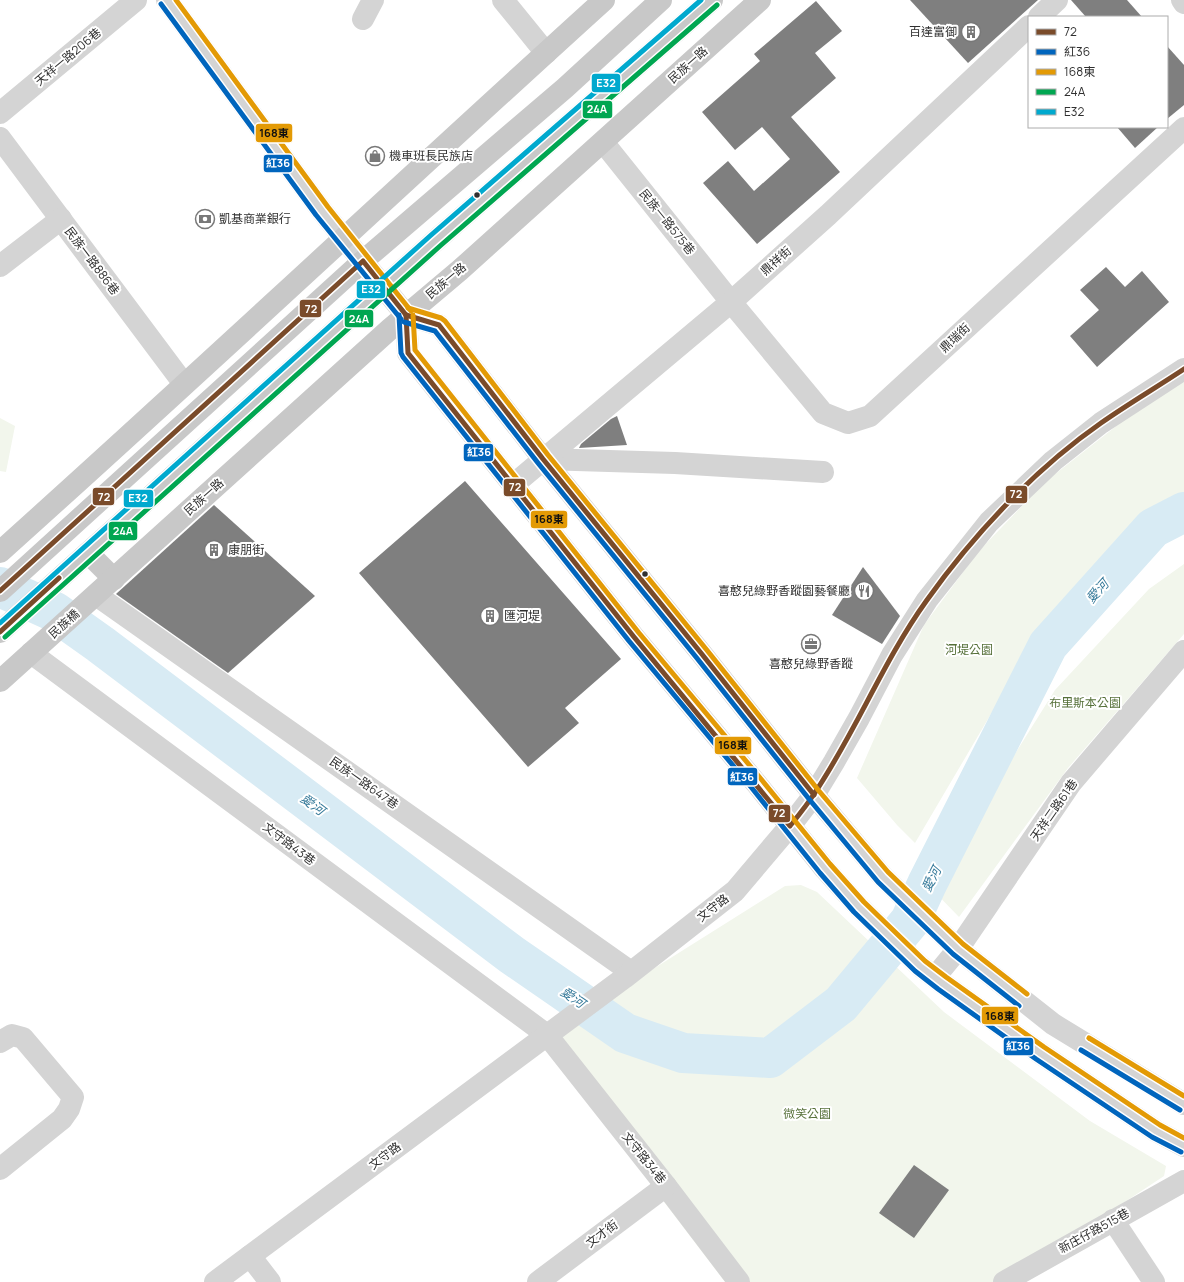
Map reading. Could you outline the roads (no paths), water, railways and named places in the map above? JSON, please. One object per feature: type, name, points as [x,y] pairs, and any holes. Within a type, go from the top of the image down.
[{"type":"main road","points":[[1,550],[604,0]]},
{"type":"main road","points":[[0,591],[363,261],[564,88],[661,0]]},
{"type":"main road","points":[[1,631],[384,287],[712,0]]},
{"type":"main road","name":"民族一路","points":[[96,595],[406,315],[460,270],[760,0]]},
{"type":"main road","points":[[88,553],[114,579]]},
{"type":"main road","name":"民族橋","points":[[31,653],[96,595]]},
{"type":"main road","points":[[0,681],[31,653]]},
{"type":"street","name":"天祥一路206巷","points":[[0,113],[136,0]]},
{"type":"street","points":[[167,0],[322,210],[406,315],[439,325],[544,459],[814,795],[883,877],[958,949],[1053,1024],[1184,1104]]},
{"type":"street","points":[[363,19],[373,0]]},
{"type":"street","points":[[503,0],[546,53]]},
{"type":"street","points":[[1040,16],[1057,0]]},
{"type":"street","name":"鼎祥街","points":[[513,485],[730,302],[828,215],[1028,27]]},
{"type":"street","name":"鼎瑞街","points":[[730,302],[823,413],[848,423],[870,416],[1184,128]]},
{"type":"street","name":"民族一路886巷","points":[[0,138],[184,384]]},
{"type":"street","name":"民族一路575巷","points":[[603,142],[730,302]]},
{"type":"street","points":[[0,266],[61,219]]},
{"type":"street","points":[[406,315],[408,353],[634,637],[825,869],[859,907],[927,971],[1046,1058],[1156,1131],[1184,1146]]},
{"type":"street","name":"文守路","points":[[215,1282],[628,975],[735,891],[814,795],[849,736],[892,655],[927,600],[989,522],[1053,462],[1101,423],[1184,369]]},
{"type":"street","points":[[544,459],[675,463],[823,472]]},
{"type":"street","name":"民族一路647巷","points":[[96,595],[628,975]]},
{"type":"street","name":"天祥二路61巷","points":[[927,971],[958,949],[1071,783],[1184,651]]},
{"type":"street","name":"文守路43巷","points":[[31,653],[551,1032]]},
{"type":"street","name":"文守路34巷","points":[[551,1032],[739,1282]]},
{"type":"street","points":[[0,1042],[12,1035],[22,1038],[72,1097],[69,1108],[62,1119],[0,1169]]},
{"type":"street","name":"新庄仔路515巷","points":[[1004,1282],[1184,1181]]},
{"type":"street","name":"文才街","points":[[538,1282],[666,1186]]},
{"type":"street","points":[[1113,1220],[1154,1282]]},
{"type":"street","points":[[250,1256],[270,1282]]},
{"type":"waterway","name":"愛河","points":[[0,587],[55,612],[100,644],[512,955],[625,1033],[683,1053],[770,1058],[841,1004],[910,921],[927,884],[1048,645],[1153,528],[1184,512]]},
{"type":"place","name":"百達富御","points":[[971,32]]},
{"type":"place","name":"機車班長民族店","points":[[375,156]]},
{"type":"place","name":"凱基商業銀行","points":[[205,219]]},
{"type":"place","name":"康朋街","points":[[214,550]]},
{"type":"place","name":"喜憨兒綠野香蹤園藝餐廳","points":[[864,591]]},
{"type":"place","name":"匯河堤","points":[[490,616]]},
{"type":"place","name":"喜憨兒綠野香蹤","points":[[811,644]]},
{"type":"park label","name":"河堤公園","points":[[969,650]]},
{"type":"park label","name":"布里斯本公園","points":[[1085,703]]},
{"type":"park label","name":"微笑公園","points":[[807,1114]]}]
